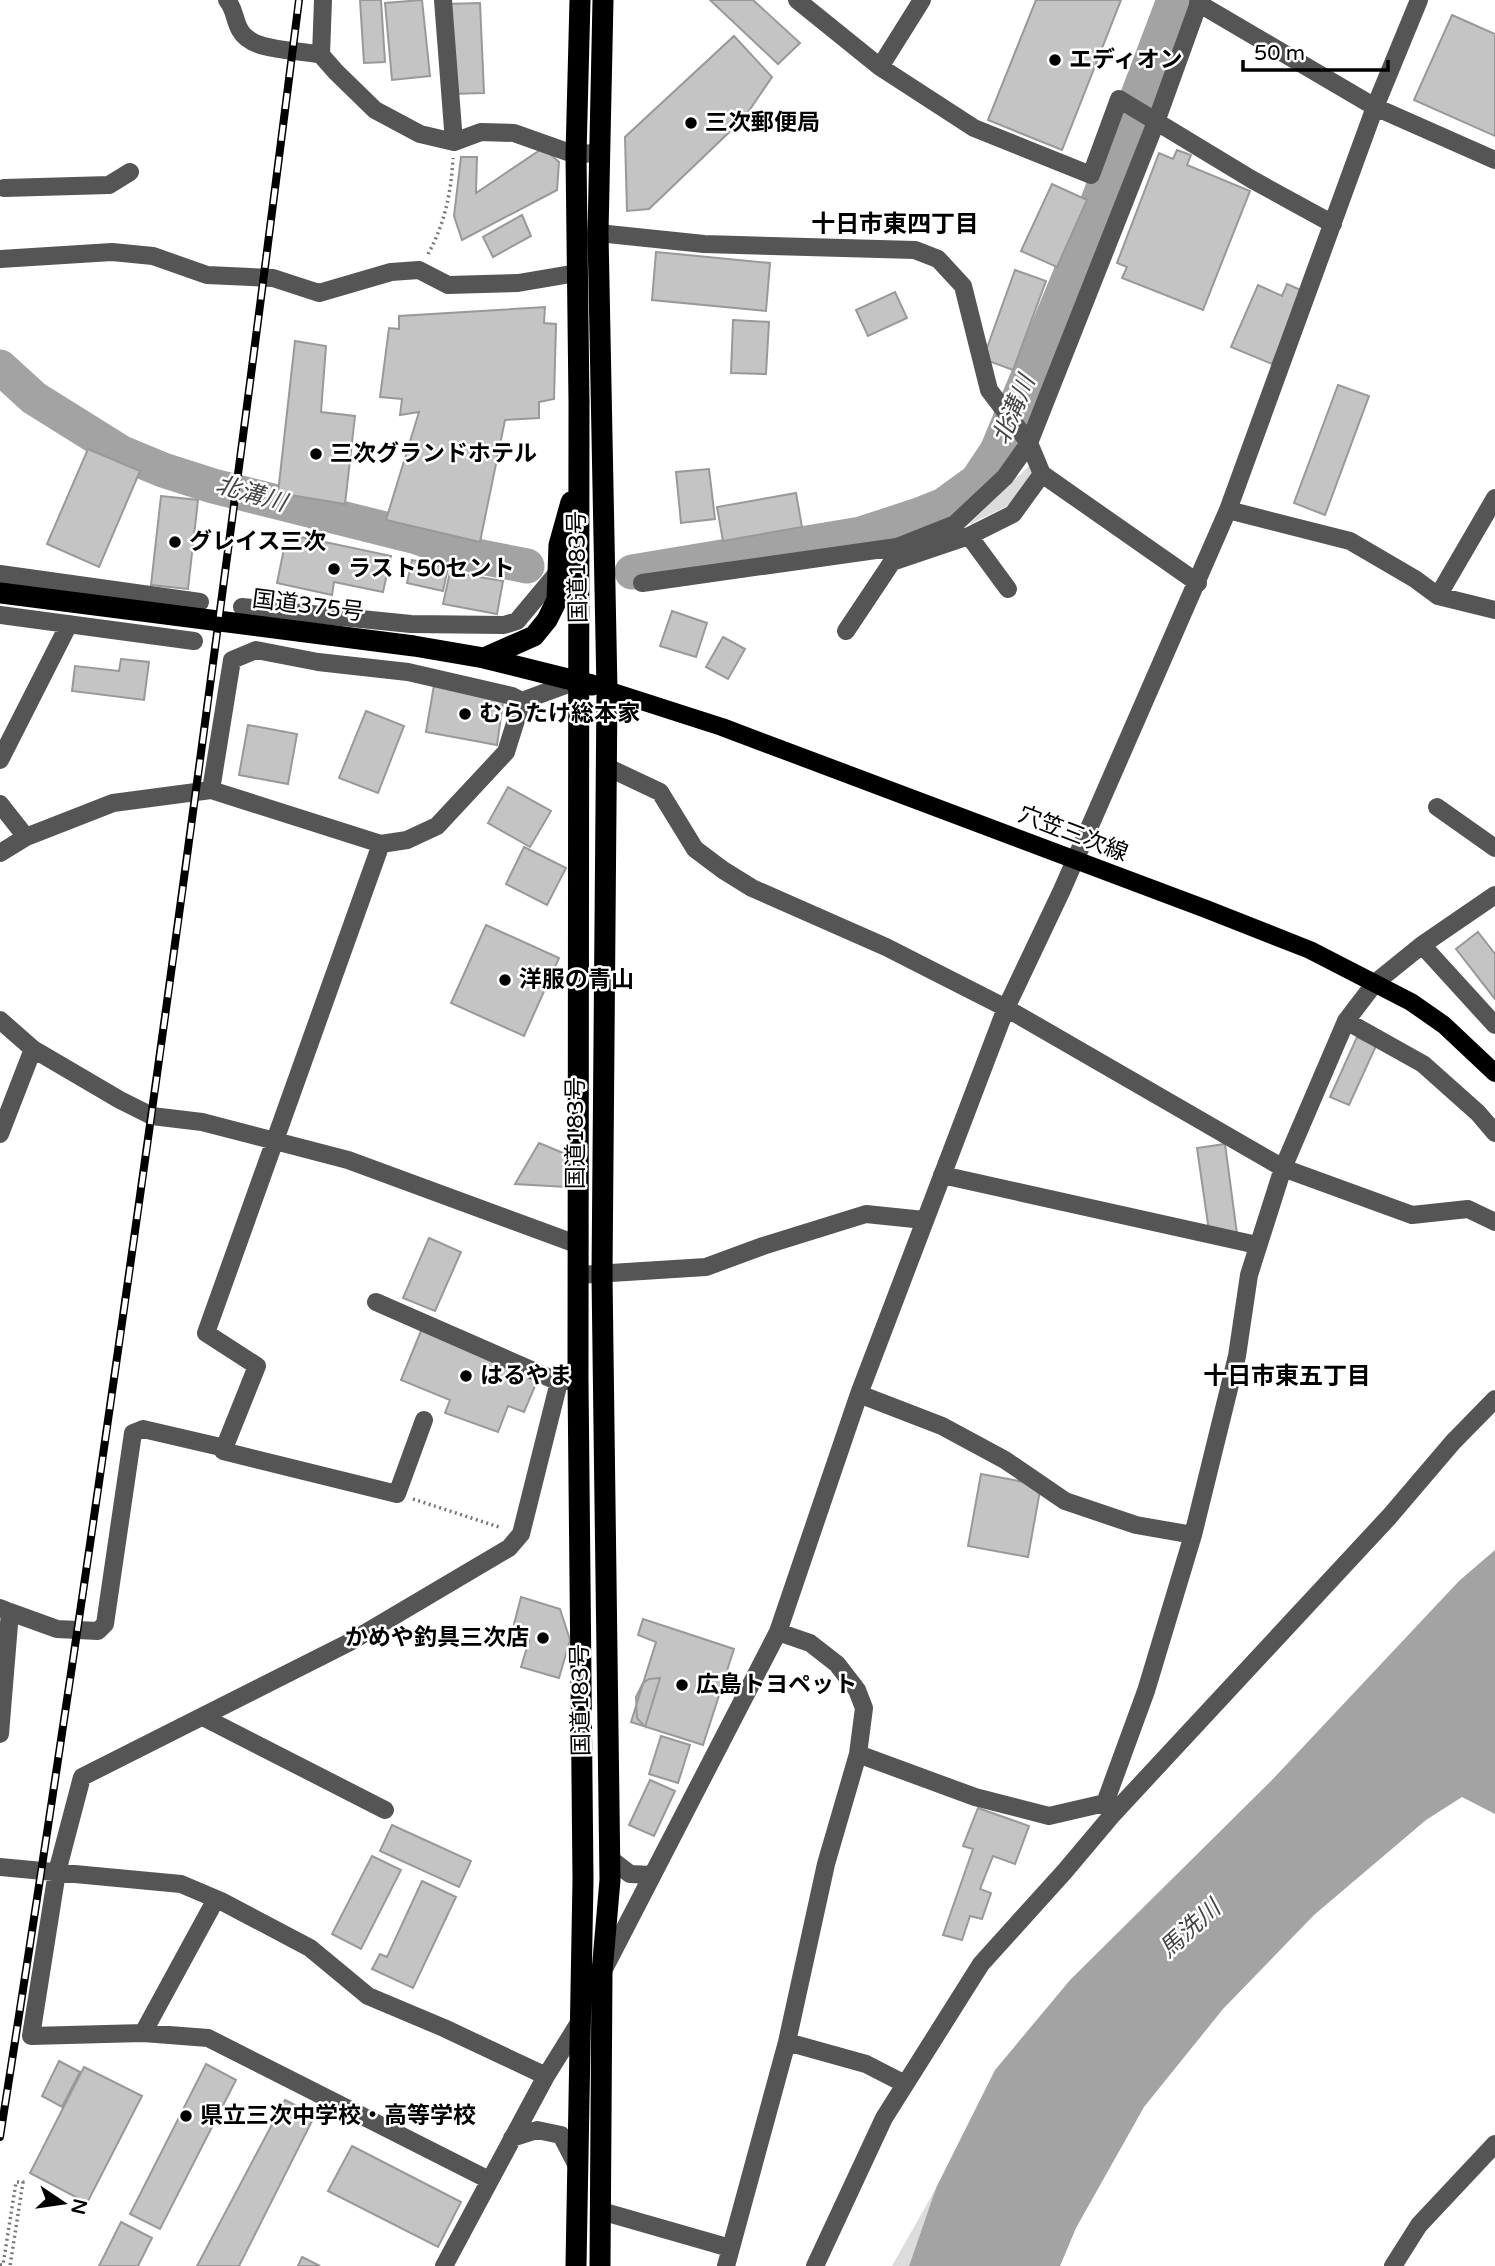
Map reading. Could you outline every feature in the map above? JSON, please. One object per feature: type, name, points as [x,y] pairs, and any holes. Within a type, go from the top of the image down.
[{"type":"highway","name":"国道183号","points":[[576,2266],[583,1880],[569,1381],[579,1275],[576,155],[580,0]]},
{"type":"highway","name":"国道183号","points":[[600,2266],[602,1972],[610,1880],[602,1275],[607,690],[598,233],[603,0]]},
{"type":"highway","points":[[484,658],[534,636],[547,620],[556,600],[558,545],[578,479]]},
{"type":"highway","name":"国道375号","points":[[0,593],[414,646],[484,658],[579,680],[607,690]]},
{"type":"main road","name":"穴笠三次線","points":[[607,690],[722,727],[1310,950],[1410,1002],[1444,1025],[1495,1073]]},
{"type":"street","points":[[318,54],[324,0]]},
{"type":"street","points":[[443,0],[454,142]]},
{"type":"street","points":[[797,0],[880,68],[974,128],[1091,175],[1119,99],[1251,179],[1333,224]]},
{"type":"street","points":[[880,68],[922,0]]},
{"type":"street","points":[[444,2266],[545,2076],[582,2020],[602,1972],[778,1632],[859,1394],[1006,1008],[1062,890],[1228,510],[1375,107],[1419,0]]},
{"type":"street","points":[[231,2],[240,32],[253,42],[318,54],[375,110],[420,134],[454,142],[481,132],[514,133],[576,155],[600,152]]},
{"type":"street","points":[[642,583],[897,547],[955,524],[1005,477],[1029,443],[1156,122],[1199,2],[1375,107],[1495,160]]},
{"type":"street","points":[[1,188],[109,185],[130,172]]},
{"type":"street","points":[[598,233],[704,244],[915,250],[938,259],[963,286],[989,390],[1029,443],[1042,474],[1198,583]]},
{"type":"street","points":[[0,259],[112,251],[153,256],[207,275],[273,278],[319,293],[391,272],[419,271],[448,285],[517,282],[577,274]]},
{"type":"street","points":[[846,631],[892,562],[970,536],[1013,514],[1042,474]]},
{"type":"street","points":[[1438,596],[1495,498]]},
{"type":"street","points":[[1228,510],[1350,541],[1415,579],[1438,596],[1495,610]]},
{"type":"street","points":[[970,536],[1008,589]]},
{"type":"street","points":[[242,607],[411,624],[504,625],[517,621],[558,572]]},
{"type":"street","points":[[0,574],[200,602]]},
{"type":"street","points":[[132,632],[137,593]]},
{"type":"street","points":[[256,650],[263,611]]},
{"type":"street","points":[[0,615],[194,641]]},
{"type":"street","points":[[0,760],[69,624]]},
{"type":"street","points":[[211,790],[232,660],[256,650],[318,662],[408,672],[512,696],[522,701],[579,680]]},
{"type":"street","points":[[0,853],[26,837],[113,803],[211,790],[381,844],[407,840],[437,826],[506,752],[522,701]]},
{"type":"street","points":[[605,766],[660,792],[695,849],[742,882],[886,947],[1006,1008],[1283,1168],[1412,1215],[1468,1209],[1495,1222]]},
{"type":"street","points":[[0,804],[26,837]]},
{"type":"street","points":[[1437,807],[1495,848]]},
{"type":"street","points":[[381,844],[206,1333],[257,1366],[223,1451],[397,1494],[424,1420]]},
{"type":"street","points":[[1109,1809],[1193,1535],[1237,1356],[1249,1275],[1283,1168],[1346,1021],[1375,983],[1422,945],[1495,895]]},
{"type":"street","points":[[1422,945],[1495,1025]]},
{"type":"street","points":[[0,1020],[33,1049],[152,1116],[202,1122],[348,1160],[579,1245]]},
{"type":"street","points":[[1346,1021],[1423,1064],[1478,1113],[1495,1133]]},
{"type":"street","points":[[0,1134],[33,1049]]},
{"type":"street","points":[[942,1175],[1257,1245]]},
{"type":"street","points":[[579,1275],[706,1267],[866,1214],[924,1220]]},
{"type":"street","points":[[376,1302],[569,1381],[521,1534],[509,1548],[350,1642],[82,1777],[57,1871],[31,2036],[143,2033],[208,2038],[489,2180]]},
{"type":"street","points":[[859,1394],[942,1426],[1005,1460],[1065,1501],[1136,1525],[1193,1535]]},
{"type":"street","points":[[815,2266],[884,2118],[981,1964],[1065,1871],[1109,1809],[1389,1517],[1453,1442],[1495,1399]]},
{"type":"street","points":[[0,1734],[5,1610],[57,1629],[98,1631],[105,1624],[133,1433],[144,1429],[225,1448]]},
{"type":"street","points":[[726,2266],[787,2042],[825,1864],[858,1754],[864,1708],[857,1690],[837,1664],[810,1643],[778,1632]]},
{"type":"street","points":[[203,1717],[385,1810]]},
{"type":"street","points":[[858,1754],[975,1797],[1049,1816],[1109,1809]]},
{"type":"street","points":[[609,1858],[630,1874],[652,1875]]},
{"type":"street","points":[[0,1867],[181,1884],[216,1899],[310,1948],[368,1996],[545,2076]]},
{"type":"street","points":[[143,2033],[216,1899]]},
{"type":"street","points":[[787,2042],[866,2064],[905,2084]]},
{"type":"street","points":[[512,2138],[537,2130],[561,2135],[578,2168]]},
{"type":"street","points":[[1393,2266],[1419,2225],[1495,2144]]},
{"type":"street","points":[[601,2211],[730,2248]]},
{"type":"path","points":[[419,271],[439,235],[451,192],[454,142]]},
{"type":"path","points":[[397,1494],[521,1534]]},
{"type":"path","points":[[0,2265],[3,2265],[16,2182],[23,2182],[10,2266]]},
{"type":"shaded area","points":[[1035,460],[1042,474],[1014,503],[968,525]]},
{"type":"shaded area","points":[[936,2188],[909,2266],[892,2266]]},
{"type":"water","name":"馬洗川","points":[[1495,1550],[1495,1814],[1462,1797],[1426,1820],[1314,1915],[1223,2009],[1144,2107],[1076,2228],[1060,2266],[909,2266],[936,2188],[995,2070],[1070,1980],[1272,1780],[1459,1581]]},
{"type":"building","points":[[360,0],[381,0],[385,62],[364,63]]},
{"type":"building","points":[[422,0],[430,76],[392,80],[385,3]]},
{"type":"building","points":[[710,0],[753,0],[800,43],[778,64]]},
{"type":"building","name":"エディオン","points":[[1036,0],[1121,0],[1062,150],[988,120]]},
{"type":"building","points":[[480,3],[484,93],[450,94],[446,4]]},
{"type":"building","points":[[1452,15],[1495,34],[1495,136],[1414,100]]},
{"type":"building","points":[[734,36],[772,77],[744,118],[649,209],[627,211],[625,137]]},
{"type":"building","points":[[543,148],[559,162],[557,190],[462,240],[454,216],[461,157],[477,157],[476,193]]},
{"type":"building","points":[[1177,150],[1191,155],[1187,165],[1250,191],[1203,310],[1122,278],[1127,267],[1117,263],[1159,153],[1173,159]]},
{"type":"building","points":[[1052,184],[1087,200],[1057,267],[1021,251]]},
{"type":"building","points":[[522,215],[531,236],[493,257],[483,237]]},
{"type":"building","points":[[656,252],[770,263],[766,311],[652,300]]},
{"type":"building","points":[[1015,270],[1046,281],[1013,370],[983,359]]},
{"type":"building","points":[[1287,284],[1303,291],[1272,364],[1231,347],[1258,285],[1282,296]]},
{"type":"building","points":[[895,292],[907,318],[868,336],[856,310]]},
{"type":"building","points":[[545,307],[544,323],[556,324],[554,399],[539,402],[539,418],[505,420],[480,542],[386,520],[419,412],[400,415],[402,399],[380,397],[389,328],[399,329],[399,316]]},
{"type":"building","points":[[733,320],[769,322],[766,374],[731,373]]},
{"type":"building","name":"三次グランドホテル","points":[[295,341],[326,346],[321,412],[355,416],[345,504],[278,493]]},
{"type":"building","points":[[1338,385],[1369,396],[1325,515],[1294,503]]},
{"type":"building","points":[[88,449],[140,471],[99,567],[47,544]]},
{"type":"building","points":[[709,469],[715,519],[681,523],[676,472]]},
{"type":"building","points":[[796,493],[802,527],[723,541],[717,507]]},
{"type":"building","name":"グレイス三次","points":[[161,496],[198,500],[188,589],[151,585]]},
{"type":"building","name":"ラスト50セント","points":[[287,534],[391,556],[383,592],[334,582],[332,595],[277,583]]},
{"type":"building","points":[[412,560],[448,568],[443,591],[407,583]]},
{"type":"building","points":[[450,572],[503,581],[497,614],[443,604]]},
{"type":"building","points":[[672,611],[707,623],[696,657],[660,646]]},
{"type":"building","points":[[723,637],[745,649],[728,679],[706,667]]},
{"type":"building","points":[[121,659],[149,662],[144,700],[72,691],[75,666],[119,671]]},
{"type":"building","name":"むらたけ総本家","points":[[434,685],[504,695],[497,745],[426,732]]},
{"type":"building","points":[[366,711],[404,726],[378,793],[339,778]]},
{"type":"building","points":[[248,725],[297,734],[288,784],[239,775]]},
{"type":"building","points":[[508,787],[551,811],[530,847],[488,823]]},
{"type":"building","points":[[524,847],[566,868],[547,905],[506,884]]},
{"type":"building","name":"洋服の青山","points":[[486,925],[559,958],[524,1036],[451,1003]]},
{"type":"building","points":[[1478,932],[1495,954],[1495,999],[1456,949]]},
{"type":"building","points":[[1357,1037],[1376,1046],[1349,1105],[1330,1097]]},
{"type":"building","points":[[539,1143],[568,1155],[566,1187],[515,1184]]},
{"type":"building","points":[[1225,1144],[1237,1234],[1210,1238],[1197,1148]]},
{"type":"building","points":[[429,1238],[461,1252],[435,1311],[403,1298]]},
{"type":"building","name":"はるやま","points":[[425,1321],[538,1379],[524,1412],[508,1406],[498,1432],[445,1413],[450,1400],[401,1380]]},
{"type":"building","points":[[981,1474],[1041,1485],[1028,1557],[968,1546]]},
{"type":"building","name":"かめや釣具三次店","points":[[521,1597],[560,1609],[570,1640],[559,1678],[521,1667],[529,1641],[511,1636]]},
{"type":"building","name":"広島トヨペット","points":[[643,1619],[734,1649],[703,1745],[631,1722],[656,1642],[638,1635]]},
{"type":"building","points":[[660,1678],[645,1727],[637,1718],[636,1697],[643,1683],[649,1679]]},
{"type":"building","points":[[661,1736],[690,1745],[678,1783],[649,1774]]},
{"type":"building","points":[[650,1780],[675,1791],[654,1836],[629,1825]]},
{"type":"building","points":[[978,1808],[1029,1826],[1015,1864],[993,1856],[980,1889],[991,1893],[982,1919],[970,1916],[962,1940],[943,1935],[973,1849],[963,1846]]},
{"type":"building","points":[[392,1825],[471,1861],[459,1887],[380,1851]]},
{"type":"building","points":[[372,1856],[401,1870],[361,1949],[332,1934]]},
{"type":"building","points":[[422,1881],[456,1897],[413,1988],[372,1969],[380,1954],[387,1957]]},
{"type":"building","points":[[59,2061],[80,2072],[62,2107],[42,2096]]},
{"type":"building","points":[[206,2064],[236,2080],[160,2229],[130,2214]]},
{"type":"building","points":[[84,2067],[142,2096],[87,2203],[30,2173]]},
{"type":"building","points":[[285,2100],[315,2115],[239,2266],[197,2266]]},
{"type":"building","points":[[352,2146],[461,2202],[438,2247],[328,2191]]},
{"type":"building","points":[[121,2222],[152,2238],[138,2266],[99,2266]]},
{"type":"building","points":[[302,2257],[320,2266],[298,2266]]},
{"type":"waterway","name":"北溝川","points":[[632,572],[861,534],[944,505],[977,481],[997,451],[1069,278],[1174,0]]},
{"type":"waterway","name":"北溝川","points":[[0,367],[34,398],[122,453],[163,470],[213,486],[417,537],[461,553],[527,566]]},
{"type":"railway","points":[[0,2137],[158,1070],[299,0]]},
{"type":"place","name":"エディオン","points":[[1055,60]]},
{"type":"place","name":"三次郵便局","points":[[691,123]]},
{"type":"place","name":"三次グランドホテル","points":[[316,454]]},
{"type":"place","name":"グレイス三次","points":[[175,542]]},
{"type":"place","name":"ラスト50セント","points":[[334,569]]},
{"type":"place","name":"むらたけ総本家","points":[[465,714]]},
{"type":"place","name":"洋服の青山","points":[[505,980]]},
{"type":"place","name":"はるやま","points":[[466,1376]]},
{"type":"place","name":"かめや釣具三次店","points":[[543,1638]]},
{"type":"place","name":"広島トヨペット","points":[[682,1685]]},
{"type":"place","name":"県立三次中学校・高等学校","points":[[186,2116]]},
{"type":"district","name":"十日市東四丁目","points":[[895,224]]},
{"type":"district","name":"十日市東五丁目","points":[[1287,1376]]}]
